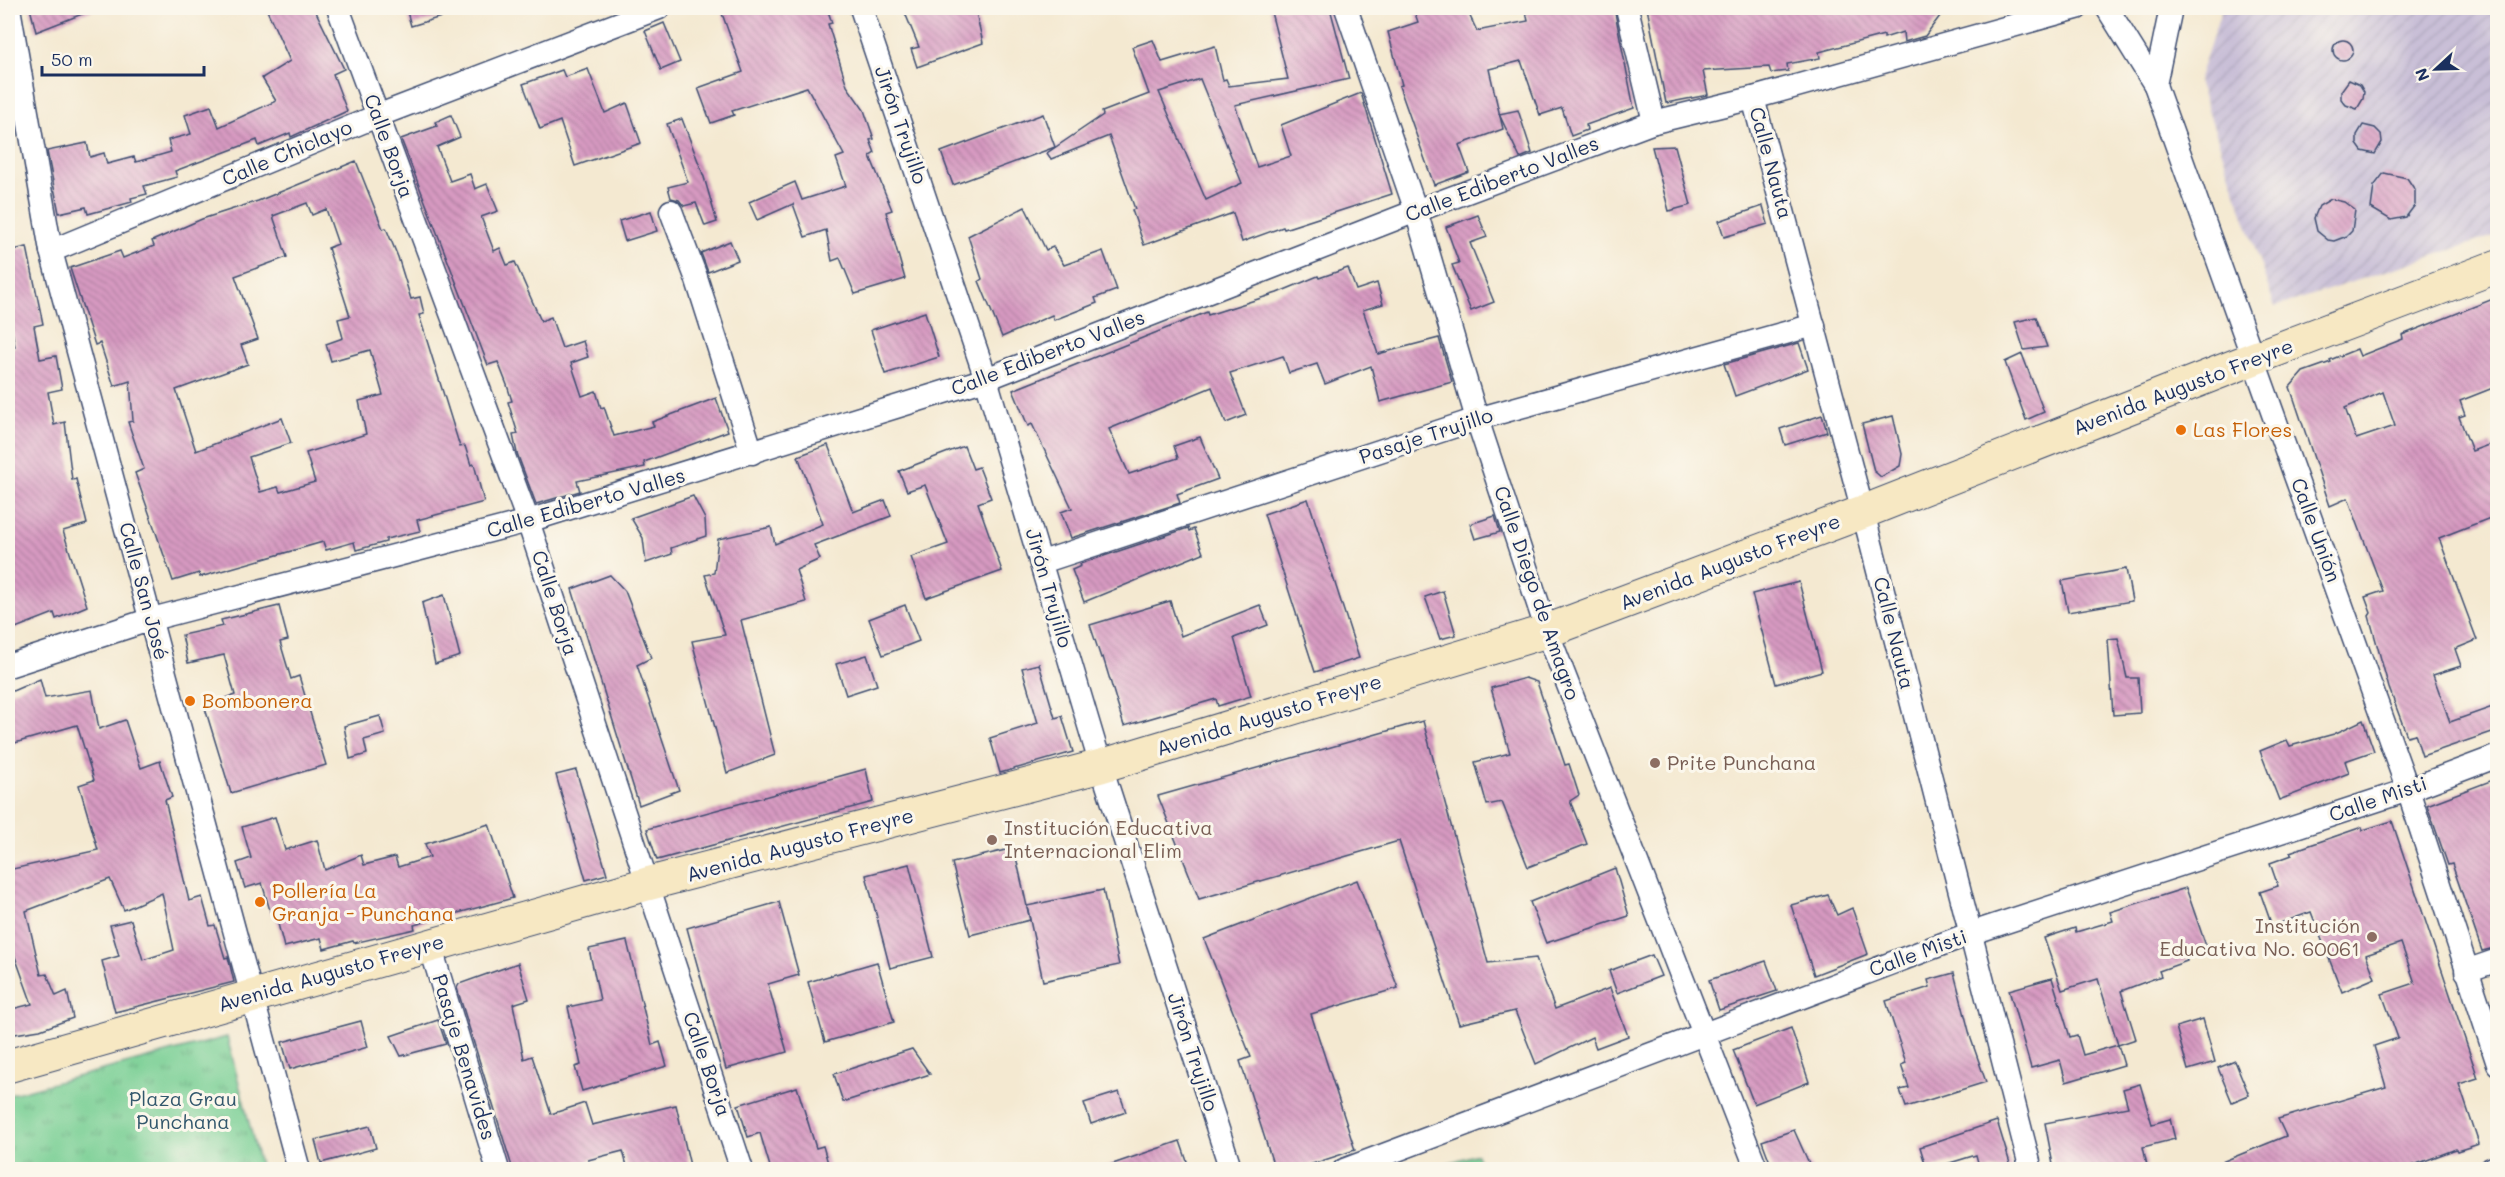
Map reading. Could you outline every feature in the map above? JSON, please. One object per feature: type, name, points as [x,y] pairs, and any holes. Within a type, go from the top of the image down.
[{"type":"main road","name":"Avenida Augusto Freyre","points":[[8,1066],[647,885],[1101,766],[1547,631],[1863,512],[2255,358],[2498,266]]},
{"type":"street","name":"Calle San José","points":[[9,8],[51,251],[152,618],[298,1170]]},
{"type":"street","name":"Calle Borja","points":[[338,8],[528,521],[742,1170]]},
{"type":"street","name":"Calle Chiclayo","points":[[51,251],[377,116],[659,8]]},
{"type":"street","name":"Jirón Trujillo","points":[[861,8],[986,379],[1101,766],[1231,1170]]},
{"type":"street","name":"Calle Diego de Amagro","points":[[1346,8],[1416,211],[1478,419],[1547,631],[1702,1034],[1757,1170]]},
{"type":"street","points":[[1627,8],[1653,122]]},
{"type":"street","name":"Calle Ediberto Valles","points":[[8,666],[152,618],[528,521],[986,379],[1416,211],[1653,122],[1753,98],[2077,8]]},
{"type":"street","name":"Calle Unión","points":[[2107,8],[2155,85],[2255,358],[2408,790],[2498,1064]]},
{"type":"street","points":[[2155,85],[2171,8]]},
{"type":"street","name":"Calle Nauta","points":[[1753,98],[1863,512],[2031,1170]]},
{"type":"street","points":[[671,211],[696,277],[752,453]]},
{"type":"street","name":"Pasaje Trujillo","points":[[1042,562],[1478,419],[1814,325]]},
{"type":"street","name":"Calle Misti","points":[[1344,1170],[1969,934],[2408,790],[2498,756]]},
{"type":"street","name":"Pasaje Benavides","points":[[430,945],[498,1170]]},
{"type":"street","points":[[2466,971],[2498,960]]},
{"type":"street","points":[[2489,1170],[2498,1166]]},
{"type":"shaded area","points":[[2222,8],[2497,8],[2497,235],[2275,307],[2198,81]]},
{"type":"green space","name":"Plaza Grau Punchana","points":[[227,1037],[261,1169],[8,1169],[8,1095]]},
{"type":"green space","points":[[1477,1154],[1482,1169],[1430,1169]]},
{"type":"building","points":[[30,8],[95,8],[95,9],[36,32]]},
{"type":"building","points":[[266,8],[314,8],[344,69],[333,74],[347,111],[291,137],[290,133],[259,146],[257,140],[175,171],[177,177],[144,186],[147,194],[131,198],[132,202],[88,214],[86,207],[59,213],[47,151],[87,143],[90,157],[104,153],[107,164],[134,157],[136,162],[171,152],[168,140],[191,134],[185,115],[211,106],[219,127],[276,101],[262,78],[290,61]]},
{"type":"building","points":[[406,8],[458,8],[458,12],[411,26]]},
{"type":"building","points":[[720,8],[827,8],[832,23],[828,24],[847,86],[864,110],[874,139],[870,140],[875,153],[870,156],[892,210],[886,212],[905,279],[855,294],[840,258],[832,261],[826,230],[805,237],[793,204],[757,220],[749,202],[795,182],[802,200],[846,186],[836,158],[844,155],[807,87],[732,111],[734,115],[711,123],[698,88],[743,72]]},
{"type":"building","points":[[903,8],[975,8],[983,43],[917,67],[911,49],[919,47]]},
{"type":"building","points":[[1270,8],[1330,8],[1349,79],[1235,105],[1257,167],[1291,156],[1281,125],[1361,93],[1392,194],[1242,242],[1233,213],[1144,245],[1132,210],[1135,209],[1109,136],[1051,159],[1047,153],[1103,115],[1102,112],[1149,94],[1132,47],[1153,40],[1162,62],[1215,46],[1223,80],[1226,79],[1229,86],[1288,79]],"holes":[[[1200,79],[1242,183],[1206,200],[1159,92]]]},
{"type":"building","points":[[1413,8],[1466,8],[1477,31],[1528,21],[1526,12],[1550,8],[1614,8],[1634,108],[1586,125],[1587,130],[1571,136],[1562,108],[1540,115],[1521,61],[1489,69],[1503,129],[1459,145],[1469,172],[1434,185],[1399,86],[1402,85],[1388,32],[1418,22]]},
{"type":"building","points":[[1647,8],[1946,8],[1925,36],[1904,42],[1903,32],[1884,38],[1884,35],[1819,52],[1820,58],[1787,64],[1788,71],[1771,73],[1769,67],[1703,71],[1708,95],[1666,103]]},
{"type":"building","points":[[664,23],[680,62],[661,70],[645,31]]},
{"type":"building","points":[[2339,40],[2347,40],[2353,46],[2353,54],[2347,60],[2339,60],[2333,54],[2333,46]]},
{"type":"building","points":[[588,69],[605,113],[627,103],[641,143],[575,166],[560,121],[540,129],[523,84],[562,70],[565,77]]},
{"type":"building","points":[[2349,80],[2360,85],[2364,92],[2357,109],[2346,105],[2341,99],[2341,91]]},
{"type":"building","points":[[1518,110],[1532,153],[1520,158],[1499,114]]},
{"type":"building","points":[[1043,114],[1055,147],[953,185],[941,152]]},
{"type":"building","points":[[451,115],[460,137],[437,147],[450,181],[470,174],[475,189],[487,184],[498,211],[481,217],[494,251],[500,248],[507,265],[515,262],[541,321],[551,317],[562,348],[583,341],[588,357],[571,363],[582,396],[596,391],[614,436],[654,426],[652,422],[716,398],[728,431],[644,462],[645,467],[577,481],[580,491],[536,504],[517,453],[513,435],[518,434],[508,402],[512,401],[507,385],[498,362],[488,365],[401,139],[437,126],[435,122]]},
{"type":"building","points":[[682,119],[704,177],[717,222],[705,226],[696,203],[684,206],[679,200],[671,198],[668,187],[688,182],[667,124]]},
{"type":"building","points":[[2363,125],[2375,128],[2381,134],[2382,142],[2375,154],[2362,151],[2357,144],[2357,135]]},
{"type":"building","points":[[1675,146],[1691,205],[1669,211],[1652,147]]},
{"type":"building","points":[[356,161],[383,229],[386,228],[398,257],[411,299],[420,297],[424,314],[419,315],[460,447],[465,446],[471,465],[474,464],[484,502],[417,520],[420,531],[386,539],[386,542],[356,550],[354,542],[326,550],[323,542],[200,577],[199,573],[173,581],[135,473],[144,469],[128,422],[133,421],[130,381],[114,386],[100,343],[95,345],[70,268],[120,251],[123,258],[154,246],[152,241],[202,219],[258,201]],"holes":[[[307,203],[312,215],[326,209],[338,244],[328,248],[350,316],[338,319],[343,338],[326,344],[331,361],[370,350],[383,395],[359,401],[366,434],[306,453],[315,482],[280,492],[278,487],[260,492],[249,457],[291,443],[282,418],[196,451],[176,390],[248,364],[241,345],[258,339],[235,276],[287,257],[273,216]]]},
{"type":"building","points":[[2384,173],[2407,178],[2415,190],[2415,205],[2406,217],[2391,220],[2371,208],[2374,186]]},
{"type":"building","points":[[2331,199],[2344,202],[2355,210],[2352,231],[2347,236],[2334,241],[2328,240],[2317,231],[2314,218],[2319,206]]},
{"type":"building","points":[[1763,206],[1768,224],[1724,237],[1719,221]]},
{"type":"building","points":[[1025,207],[1046,250],[1053,247],[1064,265],[1103,251],[1117,290],[1095,298],[1097,303],[1054,320],[1052,315],[1002,337],[979,281],[982,279],[968,236]]},
{"type":"building","points":[[651,211],[657,231],[625,241],[619,221]]},
{"type":"building","points":[[1478,215],[1487,237],[1470,243],[1494,302],[1471,311],[1452,265],[1459,263],[1446,227]]},
{"type":"building","points":[[730,241],[738,260],[708,272],[701,253]]},
{"type":"building","points":[[27,247],[43,324],[34,326],[40,359],[56,356],[62,389],[48,392],[54,425],[65,422],[72,480],[76,479],[87,524],[63,531],[87,606],[56,619],[54,613],[8,631],[8,349],[15,347],[8,311],[8,251]]},
{"type":"building","points":[[1348,268],[1356,290],[1377,283],[1383,304],[1363,310],[1378,354],[1439,338],[1452,382],[1380,402],[1371,366],[1325,384],[1317,364],[1289,373],[1283,356],[1230,373],[1246,415],[1226,423],[1212,387],[1109,429],[1129,474],[1178,458],[1174,446],[1200,437],[1218,479],[1177,494],[1180,503],[1071,538],[1061,512],[1072,508],[1032,424],[1028,426],[1013,390],[1207,312],[1208,315],[1277,293],[1318,276],[1319,278]]},
{"type":"building","points":[[2498,297],[2498,386],[2460,401],[2465,415],[2459,417],[2472,451],[2491,444],[2498,462],[2498,515],[2439,538],[2477,640],[2455,649],[2461,666],[2433,675],[2450,722],[2498,705],[2498,730],[2422,756],[2415,734],[2407,736],[2389,688],[2369,616],[2371,613],[2365,597],[2383,591],[2348,498],[2330,506],[2290,387],[2303,372],[2357,349],[2360,356],[2403,339],[2402,335]],"holes":[[[2383,392],[2395,426],[2356,439],[2345,408]]]},
{"type":"building","points":[[925,312],[939,357],[885,374],[871,330]]},
{"type":"building","points":[[2036,317],[2047,347],[2024,350],[2015,322]]},
{"type":"building","points":[[1799,343],[1808,369],[1735,396],[1724,364]]},
{"type":"building","points":[[2022,354],[2044,412],[2026,420],[2005,362]]},
{"type":"building","points":[[1822,415],[1827,432],[1785,445],[1780,429]]},
{"type":"building","points":[[1893,416],[1902,454],[1900,466],[1881,477],[1874,471],[1862,424]]},
{"type":"building","points":[[828,445],[853,512],[885,500],[891,516],[814,545],[820,559],[796,570],[806,602],[741,620],[775,755],[727,773],[692,641],[725,635],[705,575],[714,573],[718,539],[771,527],[775,544],[823,524],[798,456]]},
{"type":"building","points":[[964,446],[973,469],[979,467],[991,498],[978,503],[1002,571],[926,598],[911,557],[948,544],[925,485],[907,491],[899,471]]},
{"type":"building","points":[[693,496],[705,519],[706,536],[671,548],[672,554],[646,563],[643,538],[631,518]]},
{"type":"building","points":[[1308,499],[1359,658],[1315,672],[1264,514]]},
{"type":"building","points":[[1495,516],[1500,532],[1475,539],[1470,524]]},
{"type":"building","points":[[1188,528],[1189,531],[1194,529],[1203,553],[1084,602],[1072,570],[1081,566],[1080,564]]},
{"type":"building","points":[[2126,569],[2132,601],[2068,612],[2062,581]]},
{"type":"building","points":[[610,575],[625,591],[651,658],[637,665],[679,790],[639,805],[572,589]]},
{"type":"building","points":[[1799,582],[1822,671],[1776,684],[1752,594]]},
{"type":"building","points":[[1443,591],[1456,635],[1440,639],[1425,597]]},
{"type":"building","points":[[444,595],[460,656],[435,664],[422,603]]},
{"type":"building","points":[[1170,601],[1181,636],[1260,605],[1268,625],[1234,638],[1251,696],[1218,706],[1216,699],[1124,726],[1103,657],[1101,658],[1090,625]]},
{"type":"building","points":[[905,605],[919,641],[883,655],[869,619]]},
{"type":"building","points":[[279,606],[288,640],[280,642],[291,679],[299,676],[326,765],[231,793],[204,705],[235,695],[224,655],[188,663],[182,635],[223,626],[221,620]]},
{"type":"building","points":[[2118,638],[2127,678],[2138,678],[2140,713],[2113,715],[2108,639]]},
{"type":"building","points":[[867,655],[877,685],[846,695],[836,664]]},
{"type":"building","points":[[1039,664],[1055,718],[1062,716],[1073,752],[1000,773],[990,738],[1038,723],[1022,668]]},
{"type":"building","points":[[1525,678],[1537,682],[1565,765],[1569,764],[1579,795],[1570,801],[1587,844],[1528,867],[1502,802],[1487,805],[1475,762],[1510,753],[1491,688]]},
{"type":"building","points":[[40,679],[45,698],[92,690],[99,729],[125,720],[141,768],[160,761],[172,797],[165,800],[189,901],[202,897],[210,926],[215,925],[225,958],[228,957],[234,982],[115,1012],[102,961],[119,956],[110,925],[131,920],[143,960],[174,950],[162,893],[124,910],[110,879],[26,911],[41,975],[47,974],[56,996],[67,991],[73,1018],[40,1030],[8,1035],[8,1010],[32,1004],[13,951],[10,952],[8,870],[98,850],[79,785],[94,780],[77,725],[8,745],[8,693]]},
{"type":"building","points":[[380,716],[385,734],[364,740],[367,754],[350,759],[344,726]]},
{"type":"building","points":[[2363,720],[2374,751],[2345,761],[2349,773],[2279,800],[2260,751],[2287,740],[2290,746],[2334,734]]},
{"type":"building","points":[[1423,721],[1488,963],[1536,958],[1555,1009],[1610,988],[1628,1036],[1596,1048],[1592,1037],[1536,1064],[1515,1011],[1459,1024],[1399,841],[1199,899],[1158,796]]},
{"type":"building","points":[[866,769],[873,802],[657,860],[647,829]]},
{"type":"building","points":[[576,770],[607,874],[586,880],[556,775]]},
{"type":"building","points":[[2498,778],[2498,947],[2482,951],[2452,864],[2448,865],[2427,805]]},
{"type":"building","points":[[275,817],[285,850],[317,840],[325,870],[361,855],[364,865],[395,857],[398,867],[430,857],[425,844],[489,824],[513,898],[414,925],[415,929],[354,943],[353,941],[324,949],[321,938],[284,947],[275,912],[271,914],[262,883],[245,888],[237,863],[251,858],[242,827]]},
{"type":"building","points":[[2392,821],[2478,1078],[2459,1084],[2479,1144],[2457,1151],[2456,1149],[2401,1170],[2202,1170],[2286,1136],[2278,1119],[2386,1087],[2374,1046],[2398,1038],[2382,994],[2415,983],[2401,943],[2366,955],[2375,978],[2342,992],[2311,912],[2272,926],[2260,892],[2278,886],[2270,863],[2292,855],[2290,852],[2362,827],[2363,830]]},
{"type":"building","points":[[1014,848],[1030,920],[970,935],[952,863]]},
{"type":"building","points":[[909,864],[933,957],[890,968],[866,875]]},
{"type":"building","points":[[1615,868],[1629,916],[1546,943],[1530,902]]},
{"type":"building","points":[[1357,880],[1398,988],[1311,1014],[1355,1150],[1294,1170],[1275,1170],[1240,1061],[1251,1057],[1204,939]]},
{"type":"building","points":[[2186,888],[2206,946],[2185,954],[2187,961],[2159,971],[2161,976],[2121,991],[2136,1039],[2118,1045],[2098,979],[2062,990],[2044,938],[2075,928],[2076,932],[2113,921],[2110,912]]},
{"type":"building","points":[[1103,890],[1119,965],[1043,981],[1027,906]]},
{"type":"building","points":[[1828,895],[1837,915],[1852,908],[1868,954],[1814,975],[1791,905]]},
{"type":"building","points":[[779,902],[799,975],[768,984],[787,1052],[726,1069],[687,928]]},
{"type":"building","points":[[627,941],[652,1045],[660,1042],[667,1066],[582,1091],[575,1067],[581,1065],[568,1007],[600,1000],[589,949]]},
{"type":"building","points":[[1652,955],[1661,976],[1617,993],[1609,971]]},
{"type":"building","points":[[1766,961],[1777,991],[1719,1010],[1709,980]]},
{"type":"building","points":[[877,962],[894,1022],[825,1042],[808,982]]},
{"type":"building","points":[[518,963],[529,999],[513,1004],[524,1059],[532,1056],[551,1114],[585,1103],[592,1125],[676,1105],[691,1170],[649,1170],[648,1165],[628,1170],[623,1151],[588,1160],[590,1165],[576,1170],[513,1170],[457,988],[459,984]]},
{"type":"building","points":[[1954,973],[1971,1039],[1986,1082],[1906,1107],[1900,1090],[1909,1088],[1901,1065],[1906,1063],[1886,1001],[1930,987],[1928,980]]},
{"type":"building","points":[[2052,978],[2070,1037],[2077,1035],[2083,1055],[2118,1045],[2124,1065],[2066,1082],[2060,1060],[2031,1068],[2009,990]]},
{"type":"building","points":[[2203,1019],[2215,1062],[2188,1070],[2176,1027]]},
{"type":"building","points":[[438,1020],[446,1044],[401,1056],[391,1036]]},
{"type":"building","points":[[361,1021],[368,1047],[290,1069],[282,1042]]},
{"type":"building","points":[[1791,1028],[1809,1082],[1754,1104],[1733,1050]]},
{"type":"building","points":[[912,1049],[930,1074],[843,1102],[834,1074]]},
{"type":"building","points":[[2235,1061],[2249,1095],[2232,1102],[2218,1068]]},
{"type":"building","points":[[2140,1084],[2152,1124],[2170,1119],[2175,1139],[2143,1147],[2147,1165],[2128,1170],[2054,1170],[2045,1123],[2128,1107],[2123,1089]]},
{"type":"building","points":[[797,1087],[816,1148],[823,1146],[830,1170],[771,1170],[760,1133],[748,1137],[738,1105]]},
{"type":"building","points":[[1119,1092],[1126,1112],[1091,1124],[1084,1103]]},
{"type":"building","points":[[1997,1121],[2012,1170],[1980,1170],[1976,1155],[1927,1170],[1920,1147]]},
{"type":"building","points":[[370,1126],[376,1148],[321,1163],[315,1140]]},
{"type":"building","points":[[1794,1130],[1812,1170],[1773,1170],[1762,1141]]},
{"type":"building","points":[[1180,1141],[1190,1170],[1105,1170],[1104,1167]]},
{"type":"place","name":"Las Flores","points":[[2181,430]]},
{"type":"place","name":"Bombonera","points":[[190,701]]},
{"type":"place","name":"Prite Punchana","points":[[1655,763]]},
{"type":"place","name":"Institución Educativa Internacional Elim","points":[[992,840]]},
{"type":"place","name":"Pollería La Granja - Punchana","points":[[260,902]]},
{"type":"place","name":"Institución Educativa No. 60061","points":[[2372,937]]}]
